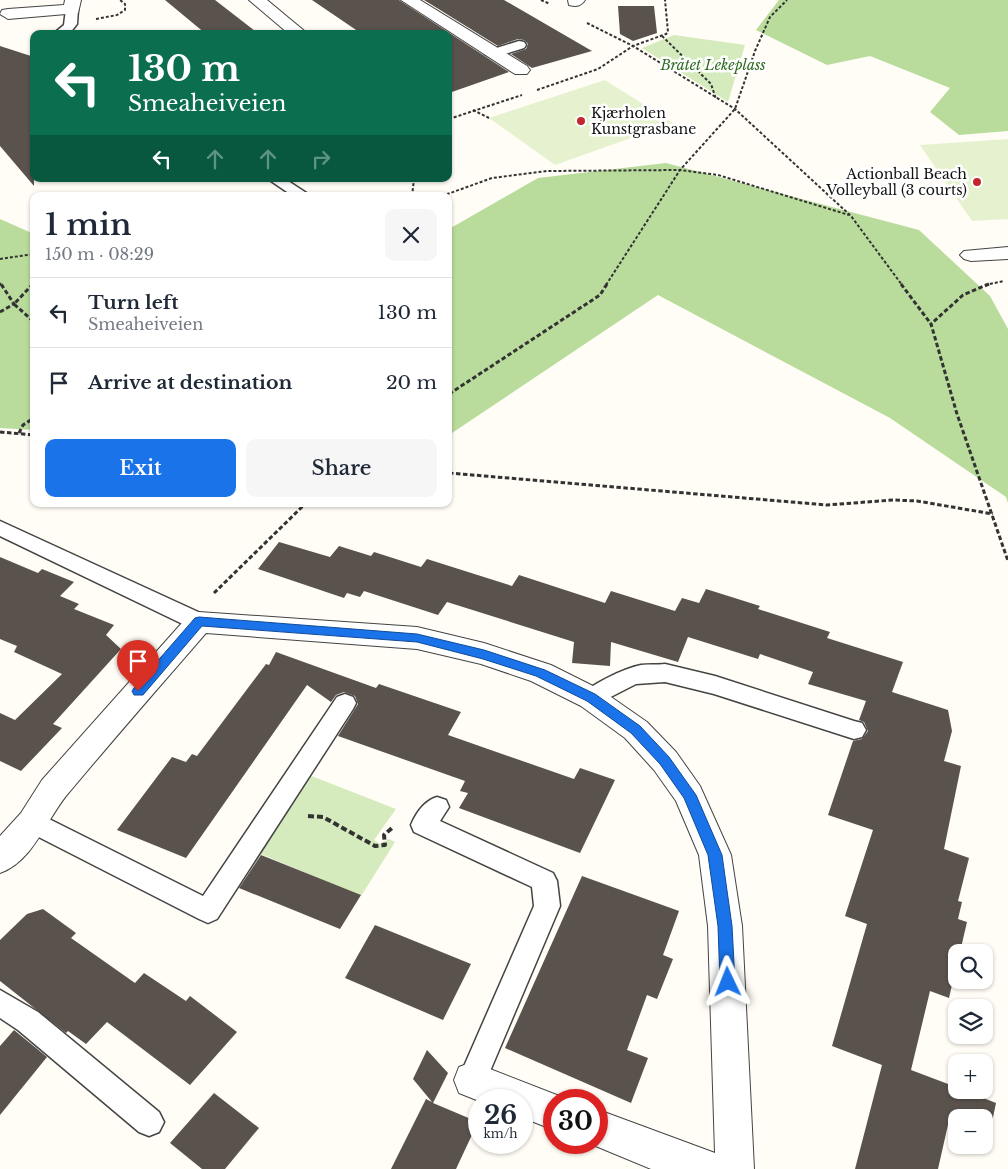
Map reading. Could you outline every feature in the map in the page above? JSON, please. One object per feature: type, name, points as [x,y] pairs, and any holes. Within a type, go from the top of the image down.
[{"type":"street","points":[[257,0],[295,30]]},
{"type":"street","points":[[409,0],[492,54],[521,70]]},
{"type":"street","points":[[3,15],[72,10]]},
{"type":"street","points":[[971,255],[1008,253]]},
{"type":"street","points":[[0,859],[32,822],[53,789],[194,620],[417,638],[484,654],[541,673],[591,698],[636,730],[665,761],[689,795],[715,855],[725,926],[735,1169]]},
{"type":"street","points":[[472,1080],[543,1108]]},
{"type":"street","points":[[608,1133],[672,1158],[708,1169]]},
{"type":"lane","points":[[64,30],[70,25],[72,10]]},
{"type":"lane","points":[[492,54],[519,45]]},
{"type":"lane","points":[[280,182],[296,192]]},
{"type":"lane","points":[[0,528],[194,620]]},
{"type":"lane","points":[[591,698],[628,678],[641,674],[665,673],[715,685],[854,730]]},
{"type":"lane","points":[[32,822],[208,911],[345,703]]},
{"type":"lane","points":[[430,816],[544,881],[547,906],[472,1080]]},
{"type":"lane","points":[[0,1002],[28,1022],[149,1122]]},
{"type":"path","points":[[72,10],[117,15],[126,10],[125,4],[120,0]]},
{"type":"path","points":[[665,0],[668,32],[633,46],[716,100],[735,109],[851,216],[931,324],[947,388],[1008,561]]},
{"type":"path","points":[[452,392],[600,295],[680,170],[735,109],[755,51],[770,17],[787,0]]},
{"type":"path","points":[[662,36],[711,84],[716,100]]},
{"type":"path","points":[[472,110],[489,118]]},
{"type":"path","points":[[452,192],[492,178],[547,171],[680,170],[718,175],[851,216]]},
{"type":"path","points":[[0,259],[30,255]]},
{"type":"path","points":[[931,324],[961,294],[988,283],[1008,280]]},
{"type":"path","points":[[0,283],[14,304],[30,318]]},
{"type":"path","points":[[0,312],[14,304],[30,287]]},
{"type":"path","points":[[19,433],[22,426],[30,421]]},
{"type":"path","points":[[0,432],[30,434]]},
{"type":"path","points":[[452,473],[827,505],[893,500],[917,501],[993,514]]},
{"type":"path","points":[[194,620],[301,507]]},
{"type":"path","points":[[1002,543],[1008,544]]},
{"type":"path","points":[[276,807],[290,814],[323,817],[375,846],[385,845],[384,835],[396,824],[430,816]]},
{"type":"green space","points":[[779,0],[1008,0],[1008,131],[959,135],[930,112],[950,88],[870,56],[827,65],[756,30]]},
{"type":"green space","name":"Bråtet Lekeplass","points":[[674,35],[745,45],[728,102],[642,48]]},
{"type":"green space","name":"Kjærholen Kunstgrasbane","points":[[605,80],[673,123],[555,165],[489,118]]},
{"type":"green space","name":"Actionball Beach Volleyball (3 courts)","points":[[1008,139],[1008,219],[972,221],[920,145]]},
{"type":"green space","points":[[666,163],[919,230],[990,296],[1008,329],[1008,503],[1006,497],[890,418],[658,295],[452,433],[452,227],[538,178]]},
{"type":"green space","points":[[0,219],[30,232],[30,430],[0,428]]},
{"type":"green space","points":[[309,775],[396,809],[374,840],[380,844],[389,839],[395,842],[361,896],[256,852]]},
{"type":"building","points":[[165,0],[215,0],[254,30],[201,30]]},
{"type":"building","points":[[312,0],[399,0],[445,30],[356,30]]},
{"type":"building","points":[[424,0],[504,0],[592,51],[532,68],[511,54],[526,49],[528,44],[524,40],[518,39],[498,46]]},
{"type":"building","points":[[618,6],[654,6],[657,33],[633,41],[620,34]]},
{"type":"building","points":[[452,35],[509,72],[452,92]]},
{"type":"building","points":[[0,46],[30,56],[30,181],[0,146]]},
{"type":"building","points":[[279,542],[330,557],[339,546],[371,556],[374,552],[421,567],[427,559],[512,586],[519,575],[605,603],[611,591],[675,611],[682,598],[699,603],[706,589],[760,606],[758,609],[830,632],[827,638],[903,662],[892,692],[948,710],[952,731],[944,761],[961,766],[944,849],[969,858],[958,901],[962,902],[958,919],[967,922],[962,944],[948,944],[948,989],[951,989],[949,998],[930,991],[911,1070],[948,1084],[948,1099],[986,1099],[996,1103],[993,1118],[993,1109],[948,1109],[948,1125],[938,1169],[855,1169],[882,1065],[832,1046],[867,924],[845,916],[873,830],[828,815],[853,741],[862,739],[868,731],[864,722],[859,720],[866,701],[808,684],[813,672],[760,654],[758,659],[688,637],[678,662],[611,642],[610,666],[572,663],[574,642],[447,602],[438,615],[364,591],[360,597],[347,593],[344,598],[258,569]]},
{"type":"building","points":[[0,557],[38,573],[42,569],[74,582],[60,596],[79,604],[74,609],[114,625],[106,635],[121,649],[53,724],[62,728],[21,771],[0,761],[0,713],[15,720],[62,674],[14,652],[17,646],[0,639]]},
{"type":"building","points":[[276,652],[376,688],[379,684],[461,712],[448,735],[574,779],[580,768],[615,780],[580,853],[459,808],[468,793],[460,791],[465,781],[338,736],[358,704],[355,696],[344,692],[336,695],[331,702],[307,685],[186,858],[117,830],[172,757],[186,762],[192,754],[197,756],[266,664],[269,665]]},
{"type":"building","points":[[261,855],[361,895],[340,929],[239,888]]},
{"type":"building","points":[[582,876],[679,911],[663,955],[673,959],[657,999],[647,995],[627,1050],[648,1058],[631,1103],[608,1093],[608,1089],[599,1089],[505,1048]]},
{"type":"building","points":[[43,909],[76,933],[71,938],[135,983],[144,973],[186,1001],[190,996],[237,1032],[190,1085],[107,1022],[86,1044],[68,1031],[66,1033],[0,981],[0,940],[27,914]]},
{"type":"building","points":[[375,925],[471,964],[443,1020],[345,978]]},
{"type":"building","points":[[14,1030],[47,1057],[0,1115],[0,1046]]},
{"type":"building","points":[[427,1050],[448,1073],[433,1103],[468,1118],[468,1143],[456,1169],[391,1169],[426,1099],[432,1102],[413,1079]]},
{"type":"building","points":[[214,1093],[259,1128],[225,1169],[202,1169],[170,1143]]},
{"type":"place","name":"Kjærholen Kunstgrasbane","points":[[581,121]]},
{"type":"place","name":"Actionball Beach Volleyball (3 courts)","points":[[977,182]]},
{"type":"route","points":[[138,691],[199,622],[417,638],[484,654],[541,673],[591,698],[636,730],[665,761],[689,795],[715,855],[725,926],[728,982]]}]
